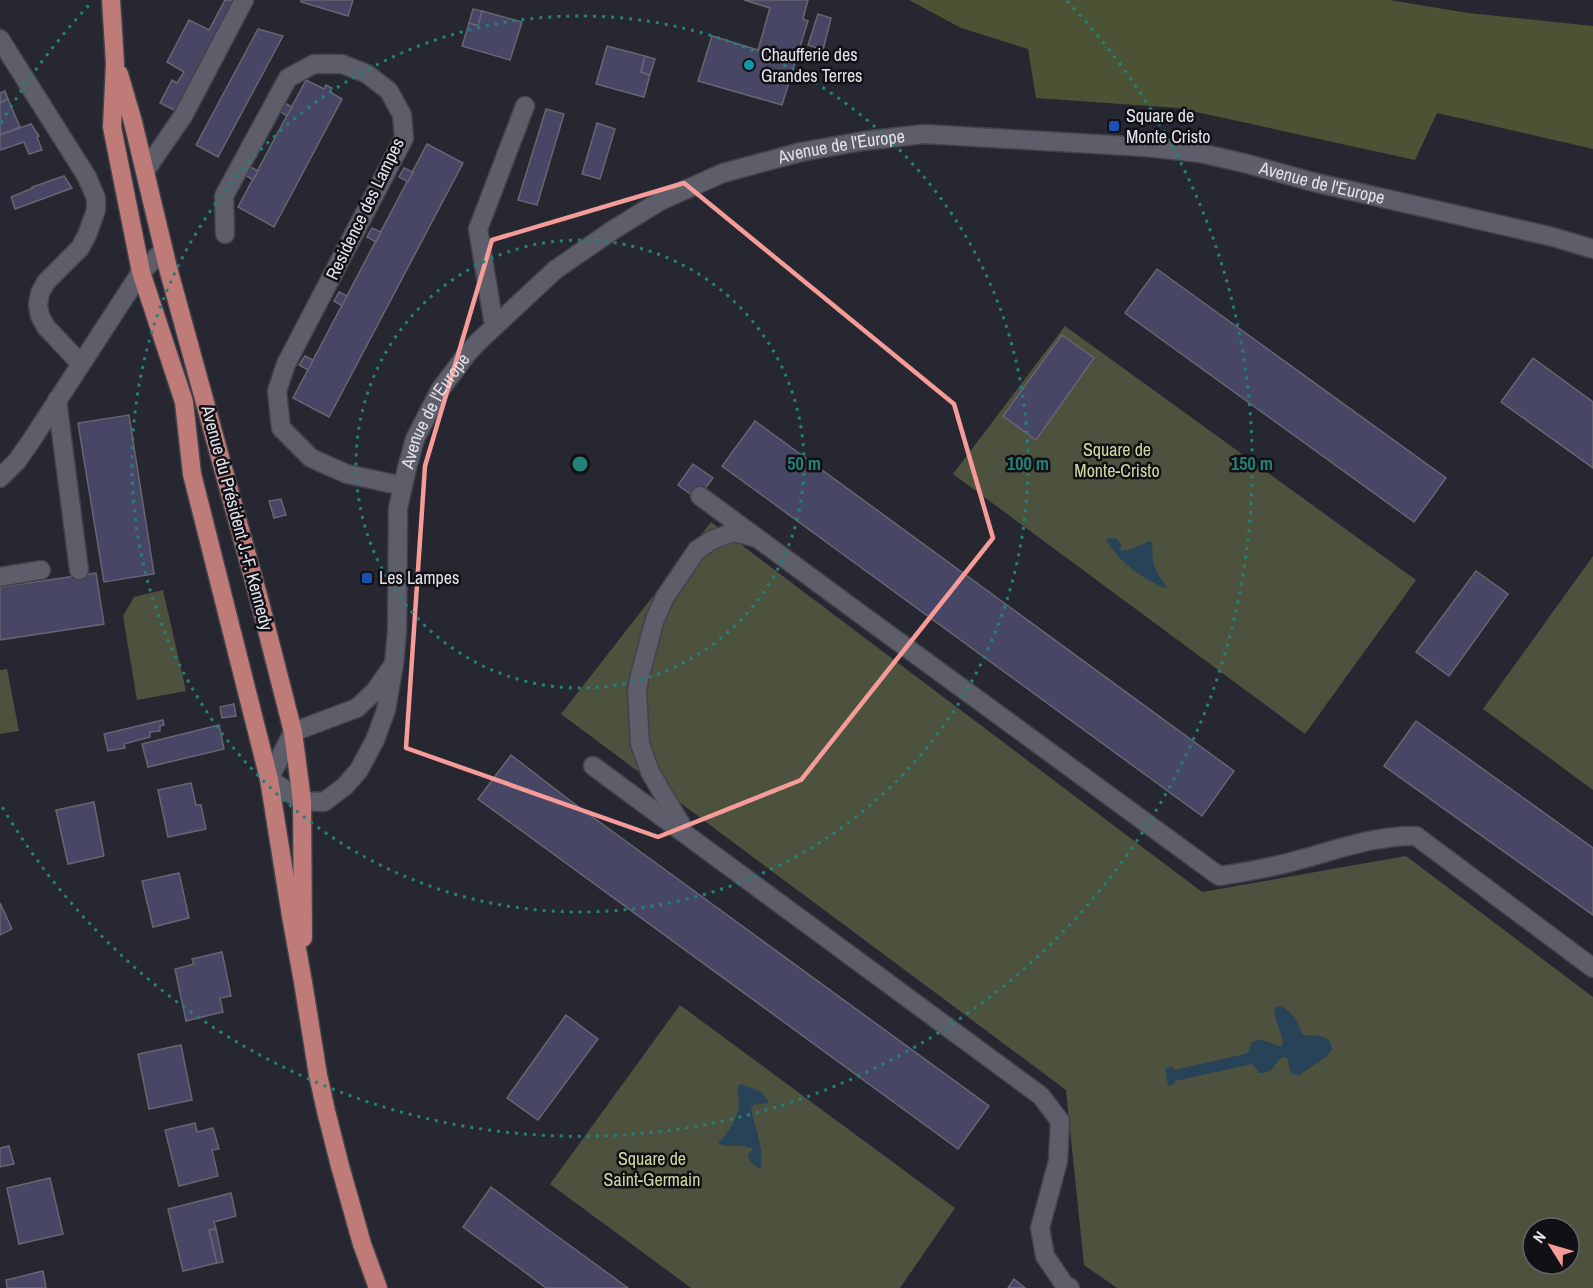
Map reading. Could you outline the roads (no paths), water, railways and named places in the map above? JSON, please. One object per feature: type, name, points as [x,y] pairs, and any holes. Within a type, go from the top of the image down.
[{"type":"main road","name":"Avenue du Président J.-F. Kennedy","points":[[111,0],[115,63],[112,127],[141,272],[184,402],[192,474],[269,779],[318,1075],[362,1244],[378,1288]]},
{"type":"main road","name":"Avenue du Président J.-F. Kennedy","points":[[115,63],[133,122],[164,251],[260,599],[293,732],[302,801],[303,982]]},
{"type":"street","points":[[145,171],[183,116],[244,0]]},
{"type":"street","points":[[0,39],[87,177],[96,198],[96,210],[84,243],[46,282],[39,299],[42,321],[81,364]]},
{"type":"street","name":"Residence des Lampes","points":[[225,234],[224,196],[288,78],[314,64],[342,64],[367,74],[389,91],[402,115],[404,138],[286,364],[276,391],[281,428],[311,458],[347,474],[403,486]]},
{"type":"street","points":[[494,325],[478,229],[525,106]]},
{"type":"street","name":"Avenue de l'Europe","points":[[302,801],[324,802],[345,786],[359,770],[375,741],[386,710],[397,631],[398,508],[415,439],[440,390],[466,355],[494,325],[555,270],[660,201],[712,177],[801,152],[863,141],[924,134],[1146,147],[1200,153],[1313,182],[1552,237],[1593,249]]},
{"type":"street","points":[[0,477],[17,461],[141,272],[164,251]]},
{"type":"street","points":[[54,405],[79,570]]},
{"type":"street","points":[[700,496],[1219,876],[1300,860],[1379,839],[1416,836],[1593,968]]},
{"type":"street","points":[[688,836],[650,772],[640,744],[637,693],[639,679],[655,619],[665,597],[698,550],[712,540],[734,532],[756,538]]},
{"type":"street","points":[[0,577],[41,570]]},
{"type":"street","name":"Avenue de l'Europe","points":[[293,732],[357,708],[375,691],[394,664]]},
{"type":"street","points":[[293,732],[269,779],[302,801]]},
{"type":"street","points":[[593,766],[1041,1095],[1060,1121],[1059,1161],[1040,1228],[1045,1256],[1064,1284],[1070,1288]]},
{"type":"water","points":[[1117,539],[1122,545],[1120,551],[1132,549],[1150,541],[1153,563],[1168,589],[1141,576],[1125,563],[1106,540]]},
{"type":"water","points":[[1278,1006],[1287,1010],[1296,1020],[1302,1034],[1319,1036],[1330,1041],[1332,1049],[1327,1056],[1299,1075],[1291,1074],[1287,1058],[1283,1057],[1271,1070],[1264,1073],[1259,1073],[1252,1064],[1175,1081],[1175,1084],[1168,1086],[1165,1068],[1173,1067],[1174,1070],[1245,1054],[1249,1051],[1251,1043],[1259,1040],[1282,1046],[1283,1041],[1274,1013]]},
{"type":"water","points":[[742,1084],[761,1092],[768,1101],[768,1103],[754,1105],[751,1108],[761,1148],[760,1169],[749,1158],[748,1154],[753,1149],[719,1144],[737,1114],[738,1085]]},
{"type":"place","name":"Chaufferie des Grandes Terres","points":[[749,65]]},
{"type":"place","name":"Square de Monte Cristo","points":[[1114,126]]},
{"type":"place","name":"Les Lampes","points":[[367,578]]},
{"type":"park label","name":"Square de Monte-Cristo","points":[[1117,460]]},
{"type":"park label","name":"Square de Saint-Germain","points":[[652,1169]]}]
